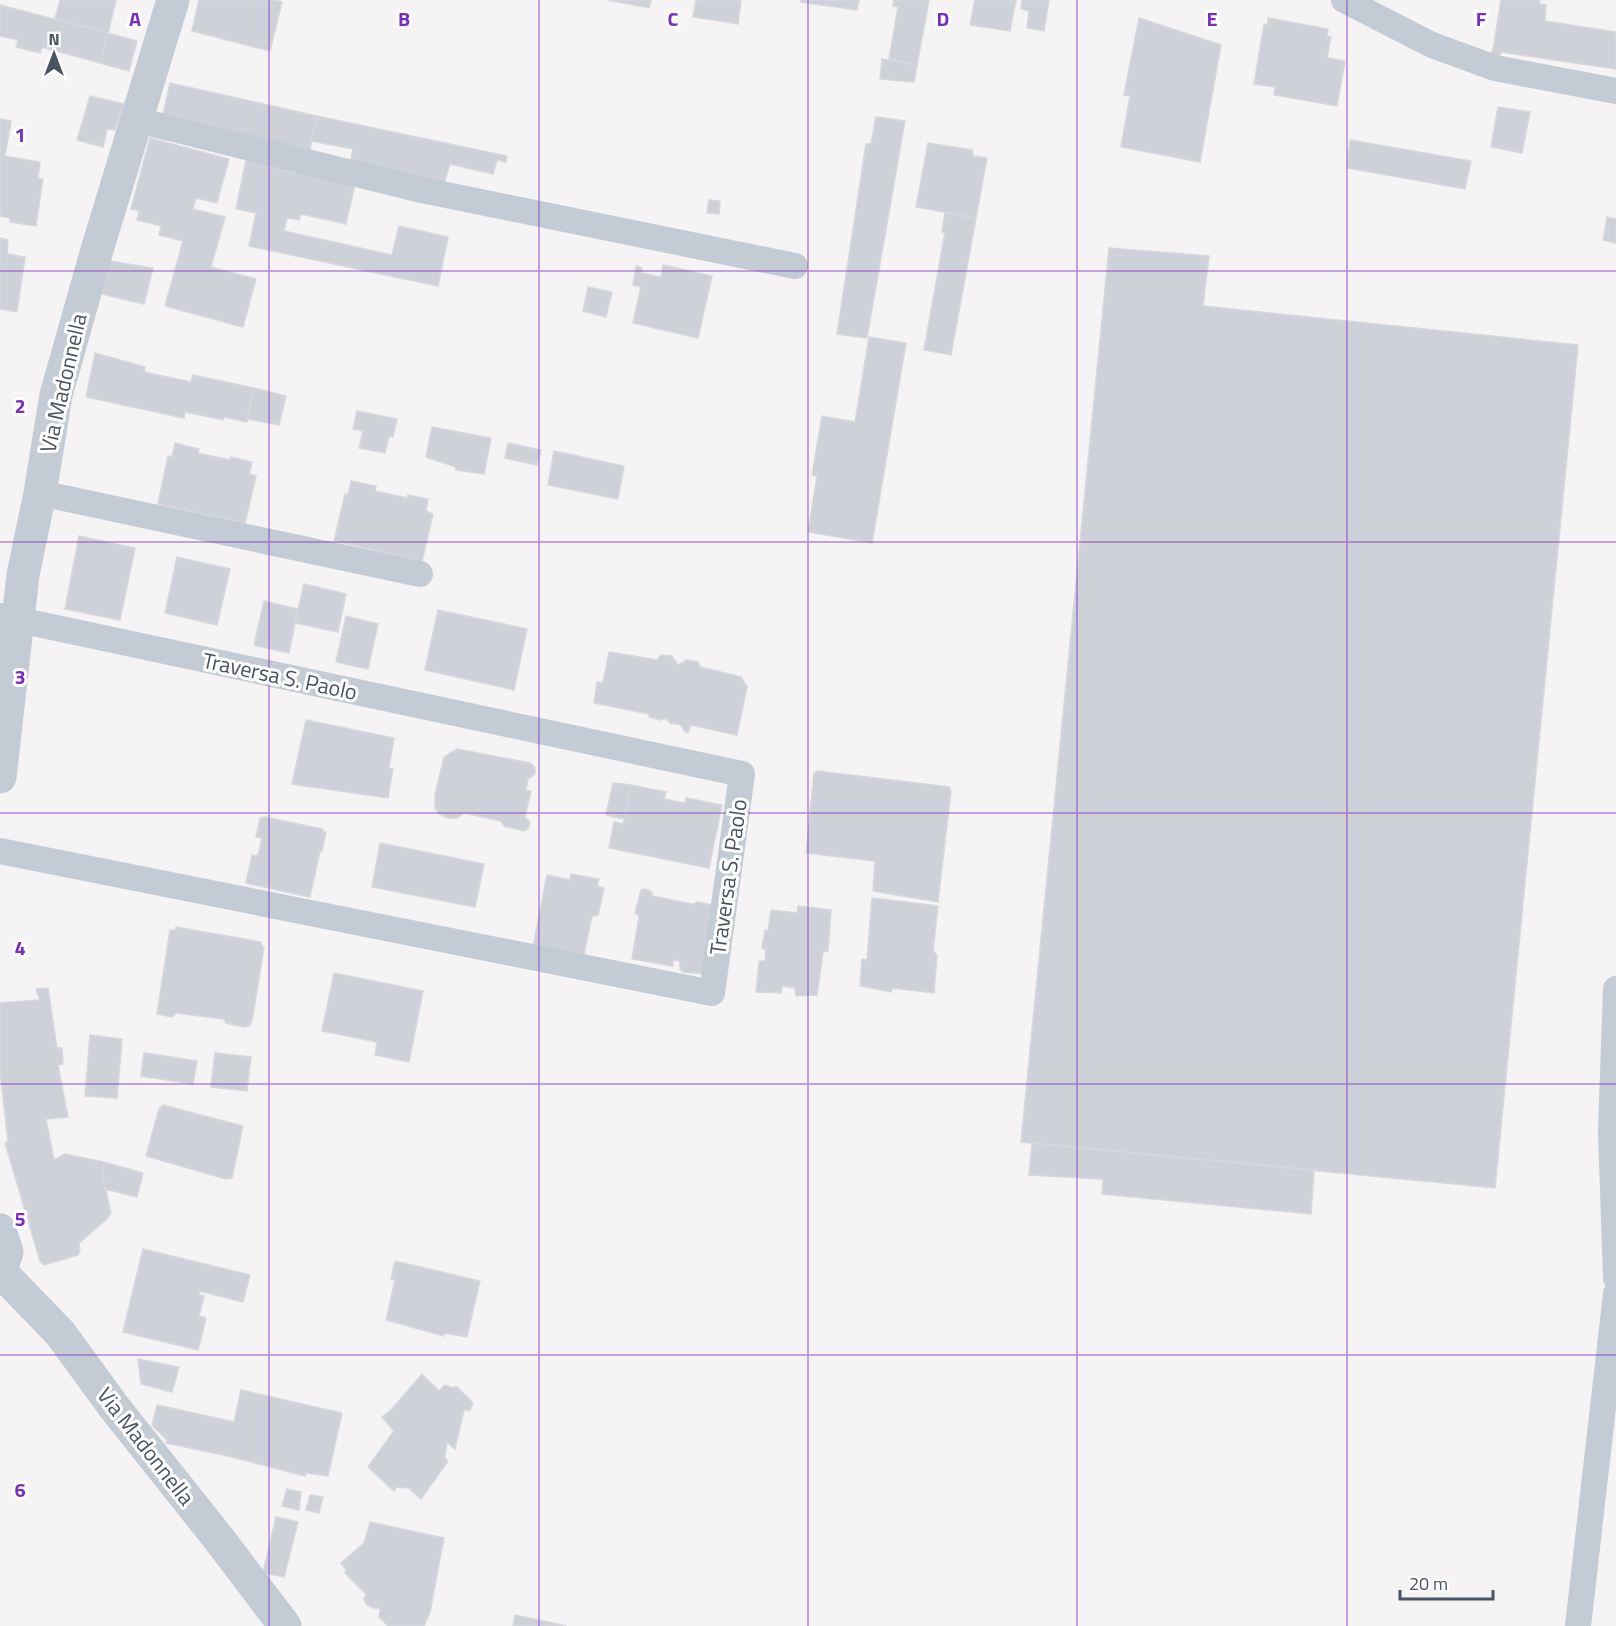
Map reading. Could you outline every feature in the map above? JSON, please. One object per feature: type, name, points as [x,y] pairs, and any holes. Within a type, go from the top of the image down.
[{"type":"street","name":"Via Madonnella","points":[[0,777],[9,618],[23,575],[40,493],[56,395],[97,250],[174,0]]},
{"type":"street","points":[[1344,0],[1432,45],[1495,68],[1616,92]]},
{"type":"street","points":[[137,120],[417,189],[795,266]]},
{"type":"street","points":[[40,493],[420,574]]},
{"type":"street","name":"Traversa S. Paolo","points":[[0,851],[712,993],[742,774],[9,618]]},
{"type":"street","points":[[1616,989],[1611,1131],[1616,1278]]},
{"type":"street","points":[[0,1230],[7,1252],[1,1272]]},
{"type":"street","name":"Via Madonnella","points":[[1,1272],[60,1333],[114,1407],[285,1626]]},
{"type":"street","points":[[1578,1626],[1616,1294]]},
{"type":"building","points":[[60,0],[116,0],[108,33],[55,19]]},
{"type":"building","points":[[199,0],[275,0],[282,2],[270,51],[192,31]]},
{"type":"building","points":[[608,0],[651,0],[649,8]]},
{"type":"building","points":[[696,0],[741,0],[738,24],[693,17]]},
{"type":"building","points":[[801,0],[859,0],[857,10],[801,2]]},
{"type":"building","points":[[894,0],[929,0],[917,65],[889,59],[898,7],[893,6]]},
{"type":"building","points":[[975,0],[1016,0],[1010,31],[970,25]]},
{"type":"building","points":[[1022,0],[1049,0],[1044,31],[1027,28],[1029,11],[1021,9]]},
{"type":"building","points":[[1501,0],[1540,0],[1539,4],[1546,5],[1545,21],[1616,32],[1616,69],[1501,52],[1499,58],[1490,54],[1493,50]]},
{"type":"building","points":[[0,5],[108,33],[100,63],[42,47],[40,53],[16,47],[18,40],[0,36]]},
{"type":"building","points":[[1139,18],[1221,45],[1200,162],[1121,147],[1130,96],[1124,95]]},
{"type":"building","points":[[1268,18],[1328,29],[1327,36],[1331,37],[1327,58],[1345,61],[1337,106],[1274,95],[1275,87],[1254,84],[1264,24],[1268,25]]},
{"type":"building","points":[[108,33],[137,41],[129,71],[100,63]]},
{"type":"building","points":[[882,59],[917,65],[914,82],[880,79]]},
{"type":"building","points":[[170,83],[317,116],[310,149],[291,145],[290,148],[219,133],[220,127],[191,121],[162,119]]},
{"type":"building","points":[[90,96],[124,104],[115,130],[107,129],[103,147],[77,140]]},
{"type":"building","points":[[1498,107],[1530,112],[1522,153],[1491,147]]},
{"type":"building","points":[[317,116],[507,156],[506,162],[497,160],[493,174],[450,164],[443,187],[349,169],[353,149],[311,141]]},
{"type":"building","points":[[876,117],[905,121],[867,338],[837,334],[866,144],[871,144]]},
{"type":"building","points":[[0,119],[11,121],[5,156],[40,162],[38,179],[43,179],[36,226],[10,222],[10,218],[0,216]]},
{"type":"building","points":[[150,138],[229,159],[217,203],[196,198],[193,209],[225,217],[211,267],[256,279],[243,327],[165,306],[183,241],[159,235],[161,226],[137,220],[139,211],[131,209]]},
{"type":"building","points":[[1350,140],[1471,161],[1465,189],[1347,168]]},
{"type":"building","points":[[928,143],[972,150],[973,156],[987,158],[976,218],[916,207]]},
{"type":"building","points":[[246,160],[296,173],[296,171],[355,184],[346,224],[301,214],[299,220],[287,218],[284,231],[392,255],[399,226],[448,237],[438,286],[249,246],[256,213],[236,209]]},
{"type":"building","points":[[709,200],[720,201],[719,214],[707,213]]},
{"type":"building","points":[[945,213],[976,218],[951,355],[924,350],[945,232],[942,232]]},
{"type":"building","points":[[1607,217],[1616,219],[1616,243],[1603,240]]},
{"type":"building","points":[[0,238],[8,240],[7,254],[25,257],[17,312],[0,309]]},
{"type":"building","points":[[1109,248],[1209,256],[1203,306],[1578,345],[1495,1188],[1021,1142]]},
{"type":"building","points":[[110,261],[153,268],[144,304],[102,294]]},
{"type":"building","points":[[663,265],[712,276],[698,338],[633,323],[641,287],[633,285],[636,266],[642,268],[641,273],[661,277]]},
{"type":"building","points":[[588,287],[612,292],[606,317],[583,311]]},
{"type":"building","points":[[869,337],[906,343],[872,543],[808,532],[817,476],[812,475],[822,416],[855,422]]},
{"type":"building","points":[[95,353],[145,367],[144,372],[191,382],[193,375],[254,388],[247,422],[224,417],[223,420],[185,412],[184,418],[86,397]]},
{"type":"building","points":[[254,388],[286,396],[279,425],[247,419]]},
{"type":"building","points":[[357,411],[397,419],[393,437],[389,436],[385,453],[359,448],[363,431],[353,429]]},
{"type":"building","points":[[432,427],[491,438],[484,474],[456,470],[456,467],[426,457]]},
{"type":"building","points":[[175,443],[199,449],[198,453],[252,462],[249,474],[256,476],[245,523],[158,504],[168,456],[172,457]]},
{"type":"building","points":[[508,443],[541,450],[537,465],[505,458]]},
{"type":"building","points":[[554,451],[624,466],[618,499],[548,485]]},
{"type":"building","points":[[351,481],[376,486],[375,491],[407,498],[408,495],[428,499],[426,511],[433,514],[422,561],[334,541],[345,494],[348,495]]},
{"type":"building","points":[[79,536],[135,548],[120,620],[65,609]]},
{"type":"building","points":[[177,557],[230,569],[217,625],[165,613]]},
{"type":"building","points":[[304,584],[346,594],[338,632],[295,623]]},
{"type":"building","points":[[264,601],[298,609],[289,653],[254,645]]},
{"type":"building","points":[[438,610],[527,629],[514,690],[425,670]]},
{"type":"building","points":[[346,616],[378,624],[368,669],[336,662]]},
{"type":"building","points":[[609,652],[657,660],[661,655],[672,656],[678,665],[687,660],[698,662],[700,667],[741,677],[747,687],[737,735],[691,725],[688,733],[681,725],[670,723],[666,718],[660,720],[649,717],[649,714],[594,703],[597,682],[603,683]]},
{"type":"building","points":[[306,720],[394,738],[389,768],[393,769],[388,798],[292,784]]},
{"type":"building","points":[[457,749],[530,763],[535,768],[535,774],[528,779],[526,790],[531,791],[525,817],[530,822],[528,829],[524,831],[504,826],[501,821],[464,813],[457,818],[448,818],[439,814],[435,808],[435,794],[444,757]]},
{"type":"building","points":[[817,771],[949,787],[951,791],[938,902],[873,891],[875,861],[806,853],[814,773]]},
{"type":"building","points":[[613,783],[631,785],[624,819],[606,815]]},
{"type":"building","points":[[631,785],[666,792],[664,799],[685,803],[686,798],[722,805],[709,868],[609,848],[614,822],[623,824]]},
{"type":"building","points":[[260,818],[323,829],[323,832],[326,832],[310,897],[246,883],[252,855],[258,856],[262,838],[256,837]]},
{"type":"building","points":[[380,843],[484,864],[475,907],[372,887]]},
{"type":"building","points":[[571,874],[599,879],[597,886],[604,888],[598,915],[592,916],[584,954],[533,947],[547,875],[570,880]]},
{"type":"building","points":[[641,890],[652,892],[652,896],[692,904],[698,902],[713,905],[705,974],[683,972],[680,969],[680,961],[673,960],[673,966],[632,959],[639,916],[635,913]]},
{"type":"building","points":[[872,898],[938,906],[933,951],[937,955],[934,993],[892,988],[891,992],[860,986],[862,959],[867,960]]},
{"type":"building","points":[[798,906],[831,910],[828,951],[823,952],[817,995],[796,996],[795,988],[782,986],[781,993],[756,992],[759,963],[765,961],[766,950],[762,948],[765,930],[768,931],[771,910],[797,913]]},
{"type":"building","points":[[176,927],[261,942],[264,947],[252,1021],[249,1026],[226,1023],[224,1019],[176,1013],[172,1017],[157,1014],[170,930],[176,930]]},
{"type":"building","points":[[334,973],[423,991],[409,1062],[375,1055],[377,1042],[322,1031]]},
{"type":"building","points":[[48,988],[57,1048],[62,1048],[63,1064],[58,1065],[68,1117],[46,1119],[54,1160],[65,1154],[104,1162],[103,1178],[111,1213],[79,1243],[78,1255],[44,1265],[40,1261],[5,1143],[8,1142],[0,1070],[0,1003],[40,1000],[36,989]]},
{"type":"building","points":[[90,1035],[122,1039],[117,1098],[85,1096]]},
{"type":"building","points":[[144,1053],[197,1061],[193,1084],[141,1076]]},
{"type":"building","points":[[215,1053],[251,1057],[247,1091],[211,1087]]},
{"type":"building","points":[[163,1105],[243,1126],[232,1178],[226,1179],[146,1156],[159,1109]]},
{"type":"building","points":[[1032,1143],[1314,1170],[1311,1214],[1102,1194],[1103,1179],[1029,1175]]},
{"type":"building","points":[[104,1162],[143,1173],[137,1197],[105,1189]]},
{"type":"building","points":[[143,1249],[250,1275],[243,1302],[200,1291],[199,1295],[204,1296],[199,1316],[206,1318],[198,1350],[123,1332]]},
{"type":"building","points":[[395,1261],[480,1281],[467,1337],[444,1333],[444,1336],[386,1320],[395,1280],[391,1279]]},
{"type":"building","points":[[138,1359],[179,1367],[172,1392],[141,1384]]},
{"type":"building","points":[[422,1374],[439,1391],[445,1385],[454,1388],[456,1386],[473,1403],[470,1410],[464,1410],[455,1449],[447,1442],[445,1458],[448,1461],[421,1499],[409,1488],[396,1487],[394,1491],[368,1467],[394,1431],[382,1417],[391,1410]]},
{"type":"building","points":[[241,1390],[342,1413],[328,1476],[306,1473],[305,1476],[166,1443],[167,1440],[152,1425],[157,1405],[234,1422]]},
{"type":"building","points":[[287,1489],[301,1492],[299,1510],[282,1506]]},
{"type":"building","points":[[310,1495],[323,1497],[319,1513],[306,1510]]},
{"type":"building","points":[[276,1517],[298,1522],[284,1577],[263,1573]]},
{"type":"building","points":[[370,1522],[444,1538],[430,1612],[424,1626],[388,1626],[379,1617],[380,1608],[367,1605],[364,1599],[366,1594],[345,1573],[346,1570],[341,1563],[364,1543]]},
{"type":"building","points":[[515,1615],[567,1626],[513,1626]]}]
